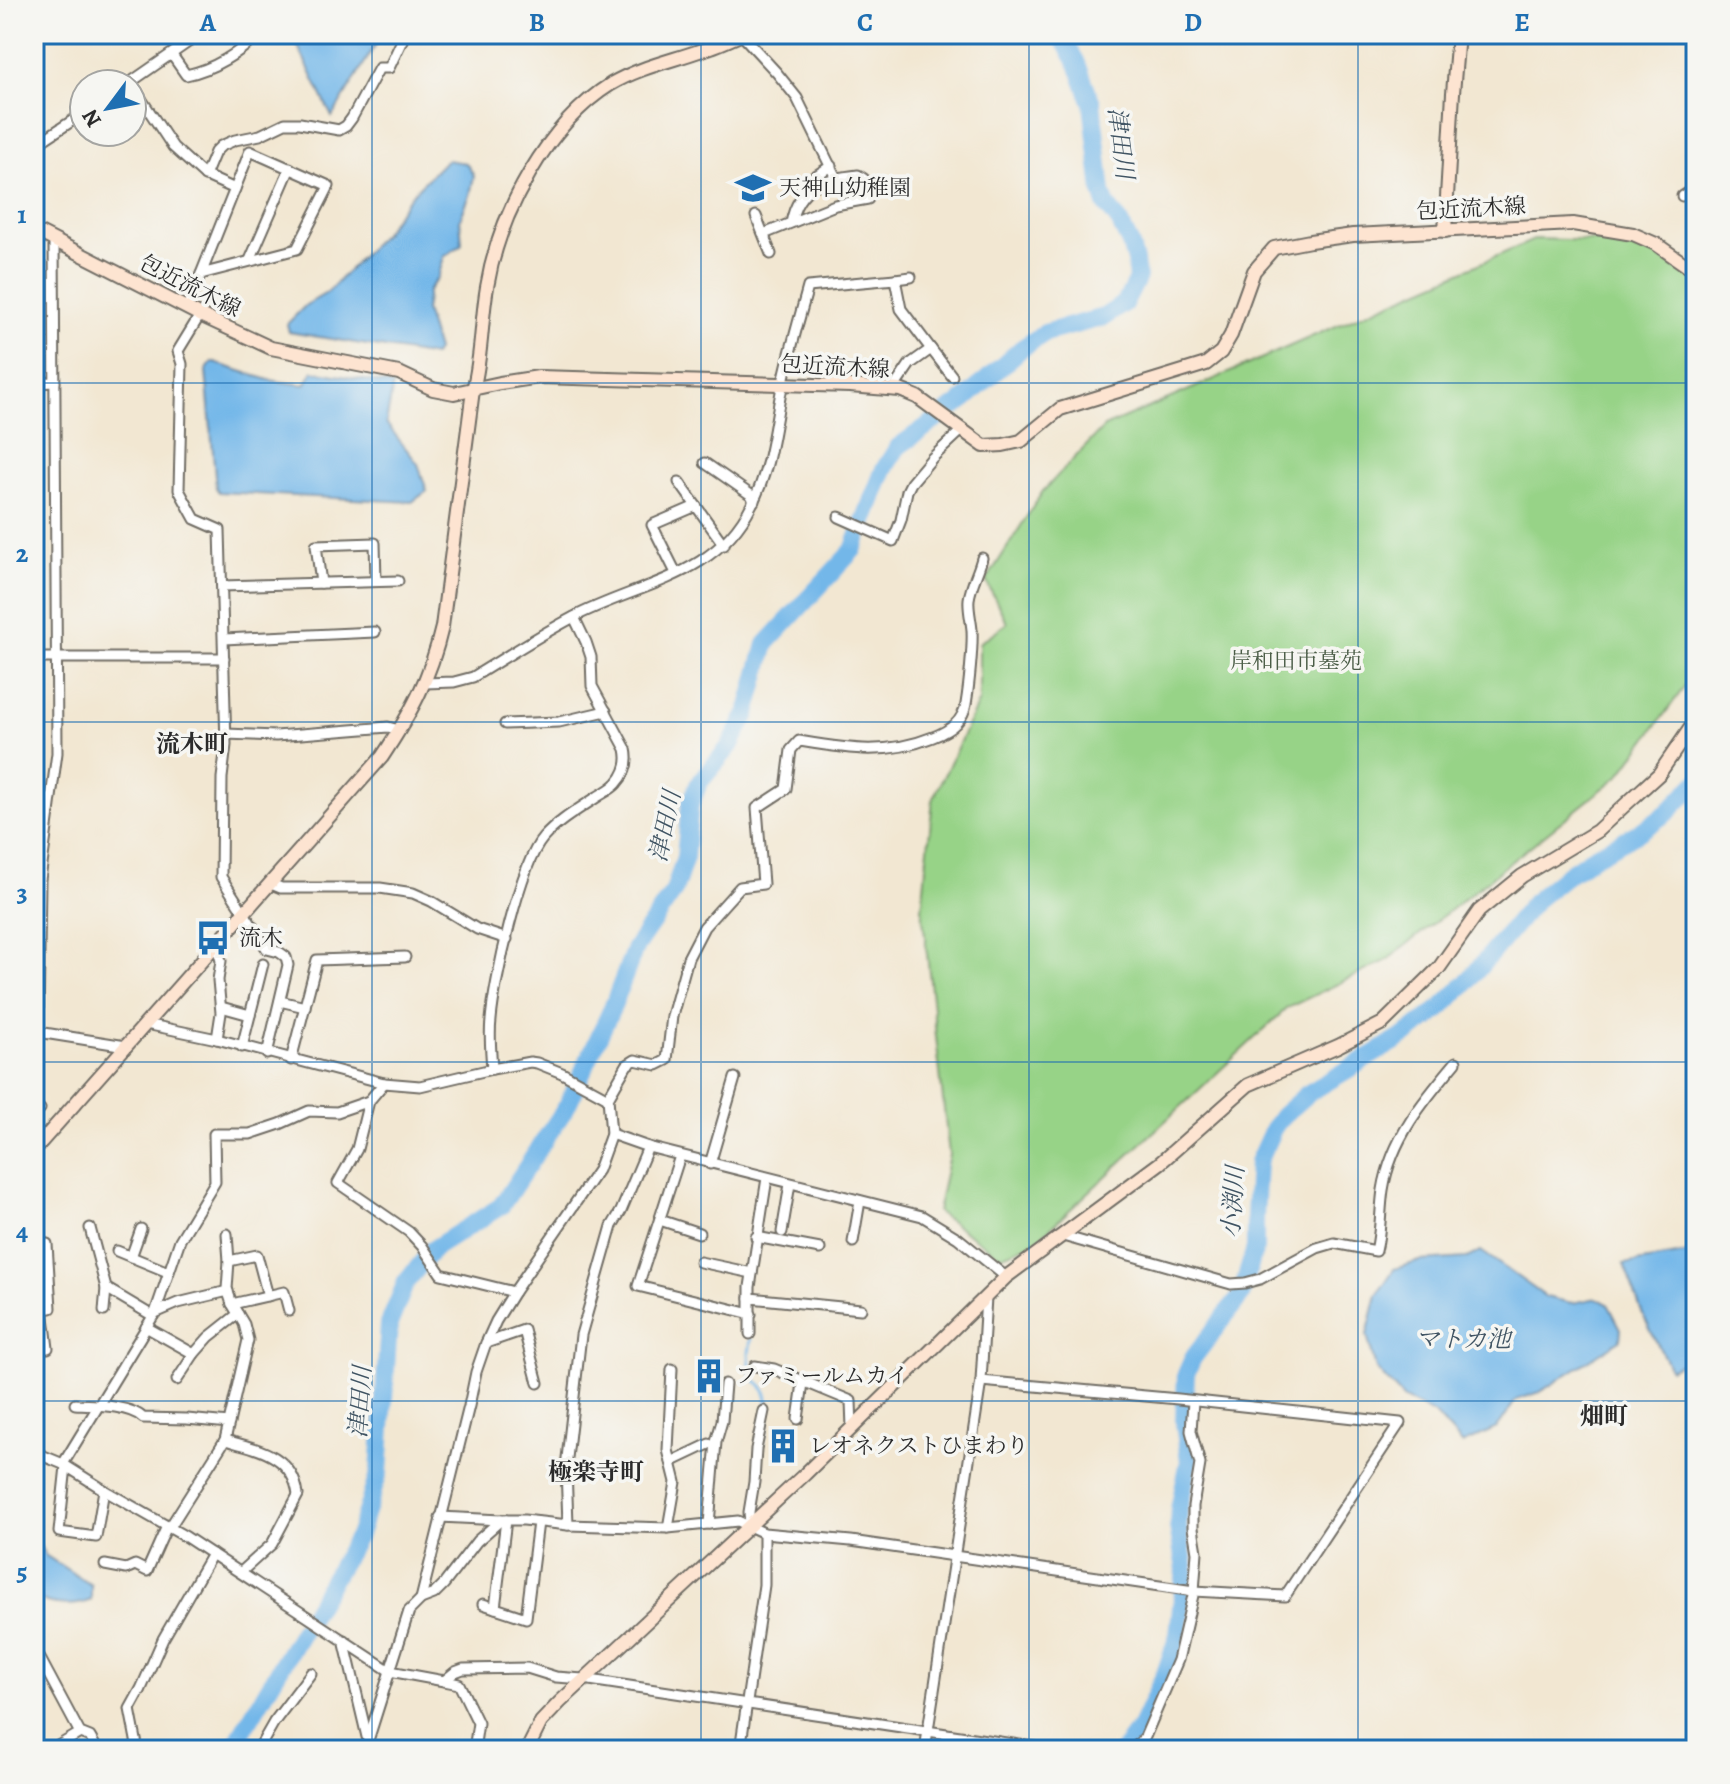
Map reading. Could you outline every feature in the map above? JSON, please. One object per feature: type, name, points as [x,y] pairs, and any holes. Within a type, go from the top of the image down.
[{"type":"street","points":[[148,72],[200,34]]},
{"type":"street","points":[[172,55],[186,75],[196,73],[232,56],[260,34]]},
{"type":"street","points":[[205,176],[215,152],[235,140],[260,135],[285,123],[339,130],[346,126],[379,68],[389,68],[405,34]]},
{"type":"street","points":[[34,1150],[382,757],[425,683],[442,627],[473,390],[479,366],[487,287],[508,215],[521,189],[560,131],[593,97],[623,78],[741,34],[797,98],[836,178]]},
{"type":"street","points":[[1445,231],[1458,34]]},
{"type":"street","points":[[148,110],[173,147],[191,165],[205,176],[235,189]]},
{"type":"street","points":[[34,146],[68,124]]},
{"type":"street","points":[[187,307],[250,151],[329,186],[297,249],[201,274]]},
{"type":"street","points":[[801,185],[831,166]]},
{"type":"street","points":[[250,260],[290,168]]},
{"type":"street","points":[[764,234],[791,223],[835,205],[868,199],[864,179],[858,175],[828,179],[806,192],[794,211],[791,223]]},
{"type":"street","points":[[1682,196],[1696,187]]},
{"type":"street","points":[[756,216],[771,254]]},
{"type":"street","name":"包近流木線","points":[[34,230],[271,348],[399,373],[433,389],[454,393],[539,377],[893,389],[917,397],[984,446],[1021,441],[1060,409],[1206,364],[1221,352],[1231,335],[1254,271],[1274,248],[1353,235],[1573,224],[1633,234],[1656,244],[1696,272]]},
{"type":"street","points":[[54,240],[57,753],[37,880],[38,1032],[126,1046]]},
{"type":"street","points":[[425,683],[454,682],[473,677],[574,617],[706,559],[724,545],[754,501],[768,460],[783,384],[808,287],[911,277]]},
{"type":"street","points":[[895,279],[901,309],[952,376]]},
{"type":"street","points":[[200,315],[178,351],[182,364],[179,490],[195,519],[220,530],[226,734],[222,778],[221,877],[267,949],[286,957],[288,965],[267,1054]]},
{"type":"street","points":[[893,389],[910,364],[931,349]]},
{"type":"street","points":[[34,383],[55,382]]},
{"type":"street","points":[[839,517],[893,541],[911,483],[958,427]]},
{"type":"street","points":[[705,463],[751,495],[754,501]]},
{"type":"street","points":[[679,482],[724,545]]},
{"type":"street","points":[[676,573],[652,525],[696,506]]},
{"type":"street","points":[[321,583],[316,545],[375,543],[376,581]]},
{"type":"street","points":[[421,1599],[476,1372],[486,1343],[514,1292],[598,1170],[611,1134],[608,1098],[627,1065],[635,1060],[657,1065],[667,1060],[672,1016],[688,958],[704,927],[740,887],[763,884],[757,808],[786,789],[791,750],[799,741],[850,749],[907,747],[944,733],[956,724],[965,707],[972,631],[969,597],[982,558]]},
{"type":"street","points":[[222,586],[398,581]]},
{"type":"street","points":[[492,1069],[491,1015],[507,939],[532,855],[542,839],[617,784],[628,760],[626,749],[592,686],[591,657],[574,617]]},
{"type":"street","points":[[224,639],[375,632]]},
{"type":"street","points":[[34,658],[224,658]]},
{"type":"street","points":[[505,724],[559,722],[606,711]]},
{"type":"street","points":[[527,1750],[541,1722],[583,1679],[750,1525],[1006,1277],[1160,1163],[1248,1085],[1383,1023],[1439,968],[1479,911],[1522,876],[1597,831],[1659,774],[1696,720]]},
{"type":"street","points":[[226,734],[276,736],[388,727],[399,730]]},
{"type":"street","points":[[269,883],[281,888],[380,888],[413,893],[477,929],[507,939]]},
{"type":"street","points":[[216,943],[221,961],[218,980],[221,1013],[217,1039]]},
{"type":"street","points":[[291,1060],[317,960],[405,957]]},
{"type":"street","points":[[242,1047],[263,964]]},
{"type":"street","points":[[280,1001],[305,1007]]},
{"type":"street","points":[[221,1007],[250,1015]]},
{"type":"street","points":[[146,1024],[217,1039],[384,1083],[420,1086],[530,1062],[562,1073],[608,1098]]},
{"type":"street","points":[[1063,1236],[1231,1284],[1260,1279],[1317,1248],[1334,1243],[1376,1251],[1380,1237],[1383,1189],[1391,1160],[1421,1103],[1456,1062]]},
{"type":"street","points":[[710,1164],[735,1078]]},
{"type":"street","points":[[384,1083],[369,1101],[357,1149],[338,1183],[409,1232],[441,1274],[514,1292]]},
{"type":"street","points":[[104,1490],[96,1537],[59,1532],[64,1465],[154,1315],[180,1240],[215,1182],[214,1134],[250,1134],[309,1111],[337,1112],[369,1101]]},
{"type":"street","points":[[611,1134],[710,1164],[922,1216],[958,1238],[1006,1277]]},
{"type":"street","points":[[568,1525],[566,1467],[581,1335],[612,1226],[648,1147]]},
{"type":"street","points":[[680,1156],[638,1286],[751,1314]]},
{"type":"street","points":[[750,1334],[752,1273],[767,1178]]},
{"type":"street","points":[[782,1232],[790,1184]]},
{"type":"street","points":[[853,1242],[860,1201]]},
{"type":"street","points":[[660,1220],[699,1233]]},
{"type":"street","points":[[90,1228],[106,1288],[104,1311]]},
{"type":"street","points":[[131,1257],[141,1229]]},
{"type":"street","points":[[105,1565],[126,1569],[135,1565],[147,1571],[169,1526],[225,1440],[248,1340],[228,1291],[227,1234]]},
{"type":"street","points":[[756,1237],[820,1249]]},
{"type":"street","points":[[34,1240],[47,1244],[51,1308],[39,1309],[48,1348],[34,1349]]},
{"type":"street","points":[[117,1251],[168,1272]]},
{"type":"street","points":[[229,1261],[257,1255],[268,1296]]},
{"type":"street","points":[[700,1262],[752,1273]]},
{"type":"street","points":[[106,1288],[154,1315]]},
{"type":"street","points":[[154,1315],[178,1303],[228,1291]]},
{"type":"street","points":[[232,1304],[284,1292],[289,1311]]},
{"type":"street","points":[[925,1750],[981,1381],[986,1297]]},
{"type":"street","points":[[750,1298],[861,1309]]},
{"type":"street","points":[[177,1380],[209,1337],[238,1314]]},
{"type":"street","points":[[146,1327],[194,1354]]},
{"type":"street","points":[[486,1343],[524,1330],[538,1383]]},
{"type":"street","points":[[755,1366],[851,1401],[852,1428]]},
{"type":"street","points":[[668,1528],[676,1482],[668,1450],[672,1369]]},
{"type":"street","points":[[440,1517],[668,1528],[738,1521],[764,1533],[851,1541],[1194,1591],[1285,1596],[1400,1423],[981,1381]]},
{"type":"street","points":[[798,1419],[803,1383]]},
{"type":"street","points":[[709,1524],[719,1465],[716,1442],[727,1422],[725,1384]]},
{"type":"street","points":[[1133,1750],[1145,1737],[1178,1660],[1194,1591],[1197,1552],[1193,1506],[1200,1464],[1191,1431],[1193,1401]]},
{"type":"street","points":[[75,1404],[99,1405],[137,1413],[143,1418],[229,1423]]},
{"type":"street","points":[[750,1525],[751,1466],[764,1411]]},
{"type":"street","points":[[225,1440],[268,1452],[286,1467],[298,1495],[272,1544],[241,1572]]},
{"type":"street","points":[[671,1462],[709,1444]]},
{"type":"street","points":[[34,1452],[64,1465],[169,1526],[390,1671],[459,1684],[478,1723],[474,1750]]},
{"type":"street","points":[[366,1745],[409,1611],[421,1599],[434,1594],[477,1541],[503,1520]]},
{"type":"street","points":[[495,1608],[503,1520]]},
{"type":"street","points":[[483,1604],[526,1618],[538,1522]]},
{"type":"street","points":[[740,1750],[764,1585],[764,1533]]},
{"type":"street","points":[[137,1750],[130,1709],[163,1639],[212,1554]]},
{"type":"street","points":[[34,1636],[36,1651],[80,1733],[90,1737],[94,1744],[92,1750]]},
{"type":"street","points":[[344,1640],[366,1745]]},
{"type":"street","points":[[34,1672],[45,1667]]},
{"type":"street","points":[[444,1681],[463,1669],[527,1668],[556,1677],[1053,1750]]},
{"type":"street","points":[[258,1750],[274,1722],[311,1673]]},
{"type":"street","points":[[51,1750],[80,1733]]},
{"type":"green space","name":"岸和田市墓苑","points":[[1536,239],[1635,242],[1696,281],[1696,671],[1620,775],[1386,961],[1287,1008],[1033,1244],[1000,1256],[937,1212],[949,1155],[922,908],[933,799],[979,701],[979,643],[1007,623],[986,581],[1043,491],[1104,427]]},
{"type":"water","points":[[298,34],[382,34],[332,117],[295,40]]},
{"type":"water","points":[[446,160],[466,163],[474,176],[460,219],[462,244],[444,257],[438,277],[428,291],[425,310],[437,350],[434,356],[289,332],[287,324],[306,305],[328,292],[383,234],[412,194]]},
{"type":"water","points":[[212,362],[269,380],[305,385],[313,371],[393,385],[386,423],[418,464],[427,491],[412,502],[219,492],[216,488],[206,371]]},
{"type":"water","name":"マトカ池","points":[[1481,1251],[1546,1297],[1572,1303],[1597,1298],[1608,1304],[1621,1329],[1620,1340],[1540,1392],[1516,1400],[1497,1428],[1462,1444],[1435,1414],[1404,1399],[1376,1369],[1367,1335],[1377,1295],[1394,1269],[1420,1261],[1467,1258]]},
{"type":"water","points":[[1696,1252],[1696,1355],[1670,1369],[1643,1315],[1624,1264]]},
{"type":"water","points":[[34,1536],[45,1555],[91,1585],[91,1600],[62,1604],[34,1597]]},
{"type":"waterway","name":"津田川","points":[[232,1750],[359,1534],[379,1472],[389,1324],[406,1282],[433,1249],[501,1206],[567,1106],[613,1006],[635,948],[674,891],[685,857],[690,805],[699,783],[730,746],[747,714],[766,644],[853,550],[884,469],[898,447],[965,399],[1022,348],[1045,333],[1104,317],[1125,303],[1137,279],[1130,243],[1102,192],[1092,103],[1076,61],[1060,34]]},
{"type":"waterway","name":"小渕川","points":[[1123,1750],[1142,1725],[1178,1635],[1185,1570],[1178,1526],[1179,1509],[1189,1461],[1184,1422],[1186,1374],[1193,1358],[1241,1295],[1255,1248],[1258,1162],[1273,1129],[1282,1116],[1307,1094],[1406,1035],[1441,1008],[1468,981],[1536,900],[1590,859],[1668,812],[1696,783]]},
{"type":"waterway","points":[[751,1339],[751,1377],[765,1392],[768,1410],[760,1456]]},
{"type":"place","name":"天神山幼稚園","points":[[753,188]]},
{"type":"place","name":"流木","points":[[213,938]]},
{"type":"place","name":"ファミールムカイ","points":[[709,1376]]},
{"type":"place","name":"レオネクストひまわり","points":[[783,1446]]},
{"type":"district","name":"流木町","points":[[192,744]]},
{"type":"district","name":"畑町","points":[[1604,1416]]},
{"type":"district","name":"極楽寺町","points":[[596,1472]]}]
